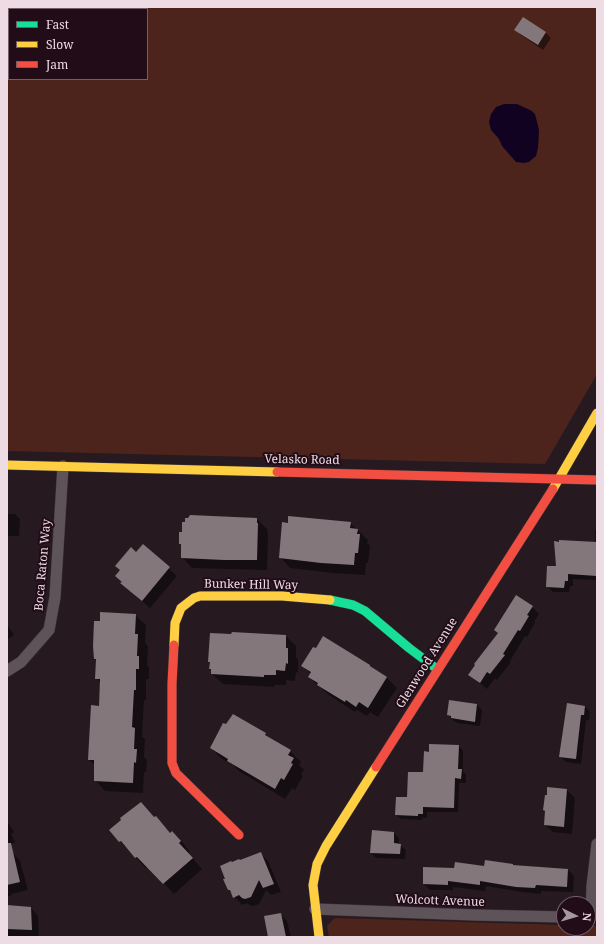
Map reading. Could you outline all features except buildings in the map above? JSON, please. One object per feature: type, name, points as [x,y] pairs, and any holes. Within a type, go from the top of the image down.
[{"type":"street","name":"Glenwood Avenue","points":[[319,937],[313,885],[317,864],[326,846],[437,669],[560,478],[597,413]]},
{"type":"street","name":"Velasko Road","points":[[7,465],[597,480]]},
{"type":"street","name":"Boca Raton Way","points":[[7,671],[21,662],[49,630],[55,597],[63,466]]},
{"type":"street","name":"Bunker Hill Way","points":[[239,835],[176,773],[172,763],[172,684],[175,623],[182,608],[194,598],[200,596],[282,596],[333,600],[365,610],[409,648],[437,669]]},
{"type":"street","points":[[592,896],[597,844]]},
{"type":"street","name":"Wolcott Avenue","points":[[315,910],[556,917]]},
{"type":"shaded area","points":[[7,7],[597,7],[597,374],[545,464],[7,451]]},
{"type":"shaded area","points":[[504,104],[517,104],[535,114],[539,130],[538,148],[536,156],[529,162],[516,162],[491,130],[489,122],[491,114],[496,107]]},
{"type":"shaded area","points":[[335,918],[556,925],[556,936],[596,936],[596,926],[597,937],[329,937],[327,926]]},
{"type":"traffic: fast","points":[[330,600],[353,605],[365,611],[409,648],[437,669]]},
{"type":"traffic: slow","points":[[553,489],[597,413]]},
{"type":"traffic: slow","points":[[7,465],[277,472]]},
{"type":"traffic: slow","points":[[174,645],[175,623],[181,608],[194,598],[200,596],[282,596],[330,600]]},
{"type":"traffic: slow","points":[[319,937],[313,885],[317,864],[326,846],[376,767]]},
{"type":"traffic: jam","points":[[277,472],[597,480]]},
{"type":"traffic: jam","points":[[376,767],[553,489]]},
{"type":"traffic: jam","points":[[174,645],[172,684],[172,763],[176,773],[239,835]]}]
